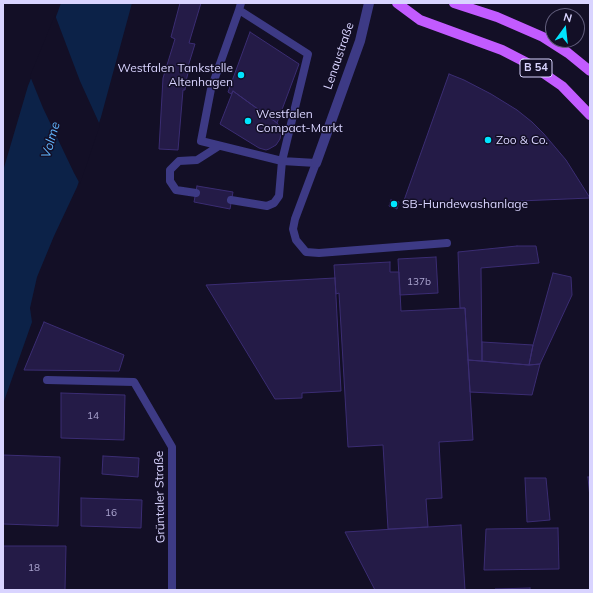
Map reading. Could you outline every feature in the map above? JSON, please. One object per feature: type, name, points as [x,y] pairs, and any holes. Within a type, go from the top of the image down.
[{"type":"main road","name":"B 54","points":[[397,3],[420,20],[502,50],[533,66],[562,86],[590,115]]},
{"type":"main road","name":"B 54","points":[[454,3],[497,17],[543,37],[568,53],[590,71]]},
{"type":"street","name":"Lenaustraße","points":[[316,163],[360,41],[369,3]]},
{"type":"lane","points":[[231,200],[267,206],[274,203],[279,196],[282,161],[308,54],[240,6],[212,89],[201,141],[282,161],[316,163],[295,219],[293,229],[296,240],[306,252],[319,253],[447,243]]},
{"type":"lane","points":[[196,193],[176,190],[170,181],[170,170],[179,161],[197,160],[219,146]]},
{"type":"lane","name":"Grüntaler Straße","points":[[46,380],[134,382],[142,395],[172,447],[172,590]]},
{"type":"water","name":"Volme","points":[[61,3],[132,3],[101,117],[77,187],[37,277],[30,308],[32,322],[3,404],[3,171],[28,86]]},
{"type":"pier","points":[[55,15],[80,81],[100,125],[80,184],[43,108],[30,76]]},
{"type":"building","points":[[180,3],[201,3],[189,43],[195,44],[186,73],[188,73],[185,90],[183,90],[178,150],[159,149],[163,78],[175,39],[171,37]]},
{"type":"building","points":[[250,32],[299,64],[277,123],[233,91],[231,94],[228,92]]},
{"type":"building","name":"Zoo & Co.","points":[[449,74],[491,94],[517,110],[532,122],[566,160],[590,198],[402,206]]},
{"type":"building","name":"Westfalen Compact-Markt","points":[[233,91],[280,126],[280,139],[276,145],[266,150],[259,148],[220,124]]},
{"type":"building","points":[[197,186],[233,192],[230,209],[194,202]]},
{"type":"building","name":"SB-Hundewashanlage","points":[[391,200],[399,202],[397,209],[389,206]]},
{"type":"building","points":[[517,246],[536,246],[539,263],[481,268],[482,361],[468,360],[465,308],[460,308],[458,252]]},
{"type":"building","points":[[436,257],[438,293],[400,295],[398,259]]},
{"type":"building","points":[[390,262],[390,272],[399,272],[401,311],[465,308],[473,440],[439,442],[442,498],[426,499],[428,527],[388,529],[383,445],[348,447],[339,293],[336,294],[334,265]]},
{"type":"building","points":[[553,273],[571,277],[572,295],[540,364],[529,365],[533,345]]},
{"type":"building","points":[[335,278],[341,391],[302,393],[302,398],[275,399],[206,285]]},
{"type":"building","points":[[44,322],[124,355],[119,371],[24,370]]},
{"type":"building","points":[[482,342],[533,345],[529,365],[482,361]]},
{"type":"building","points":[[468,360],[529,365],[540,364],[532,395],[470,392]]},
{"type":"building","points":[[61,393],[125,395],[124,440],[61,438]]},
{"type":"building","points":[[3,455],[60,457],[58,526],[3,524]]},
{"type":"building","points":[[103,456],[139,458],[138,477],[102,474]]},
{"type":"building","points":[[588,477],[590,477],[590,498]]},
{"type":"building","points":[[525,478],[546,478],[550,520],[527,522]]},
{"type":"building","points":[[81,498],[142,500],[141,528],[81,526]]},
{"type":"building","points":[[461,525],[465,590],[375,590],[345,532]]},
{"type":"building","points":[[558,528],[559,569],[484,570],[486,529]]},
{"type":"building","points":[[3,546],[66,546],[65,590],[3,590]]},
{"type":"building","points":[[530,588],[530,590],[495,590],[495,589]]},
{"type":"place","name":"Westfalen Tankstelle Altenhagen","points":[[241,75]]},
{"type":"place","name":"Westfalen Compact-Markt","points":[[248,121]]},
{"type":"place","name":"Zoo & Co.","points":[[488,140]]},
{"type":"place","name":"SB-Hundewashanlage","points":[[394,204]]}]
